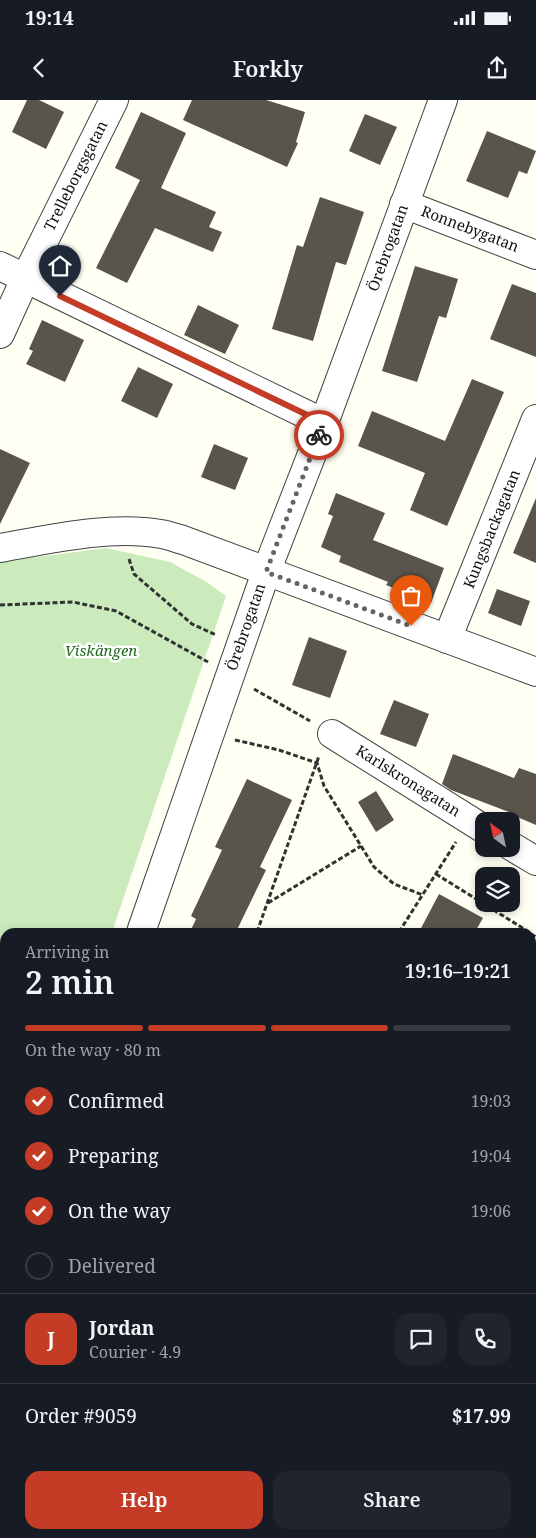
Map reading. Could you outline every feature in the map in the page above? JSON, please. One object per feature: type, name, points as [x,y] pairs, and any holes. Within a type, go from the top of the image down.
[{"type":"street","name":"Trelleborgsgatan","points":[[0,334],[25,279],[114,100]]},
{"type":"street","name":"Örebrogatan","points":[[142,928],[266,572],[324,423],[404,204],[437,102]]},
{"type":"street","name":"Ronnebygatan","points":[[404,204],[536,255]]},
{"type":"street","points":[[0,266],[324,423]]},
{"type":"street","name":"Kungsbackagatan","points":[[447,639],[536,419]]},
{"type":"street","points":[[0,548],[77,534],[143,532],[161,534],[183,540],[536,672]]},
{"type":"street","name":"Karlskronagatan","points":[[330,732],[475,823]]},
{"type":"street","points":[[520,851],[536,861]]},
{"type":"path","points":[[120,532],[134,574],[192,624],[240,647]]},
{"type":"path","points":[[0,605],[73,602],[116,611],[330,732],[317,763],[259,928]]},
{"type":"path","points":[[236,731],[233,740],[279,750],[317,763]]},
{"type":"path","points":[[317,763],[324,786],[374,867],[394,884],[423,896]]},
{"type":"path","points":[[402,928],[436,874],[475,826]]},
{"type":"path","points":[[268,903],[361,846]]},
{"type":"path","points":[[436,874],[522,928]]},
{"type":"green space","name":"Viskängen","points":[[106,548],[170,562],[205,581],[226,596],[113,928],[0,928],[0,562]]},
{"type":"building","points":[[27,100],[39,100],[64,112],[46,149],[12,132]]},
{"type":"building","points":[[192,100],[266,100],[305,112],[296,142],[298,143],[287,167],[183,120]]},
{"type":"building","points":[[141,112],[186,133],[161,188],[216,212],[209,227],[222,232],[213,252],[155,228],[127,283],[96,268],[140,180],[115,168]]},
{"type":"building","points":[[365,114],[397,127],[380,165],[349,151]]},
{"type":"building","points":[[487,131],[536,151],[527,174],[519,171],[508,198],[466,181]]},
{"type":"building","points":[[320,197],[364,212],[346,265],[336,262],[313,341],[272,329],[297,245],[303,247]]},
{"type":"building","points":[[415,266],[458,279],[446,318],[439,316],[417,382],[382,371]]},
{"type":"building","points":[[512,284],[536,293],[536,357],[490,339]]},
{"type":"building","points":[[198,305],[239,325],[225,354],[184,335]]},
{"type":"building","points":[[42,320],[84,340],[65,382],[26,364],[33,351],[29,349]]},
{"type":"building","points":[[138,367],[173,384],[157,418],[121,401]]},
{"type":"building","points":[[472,379],[504,392],[447,526],[410,510],[425,473],[358,446],[372,411],[445,441]]},
{"type":"building","points":[[214,444],[248,458],[235,490],[201,477]]},
{"type":"building","points":[[0,449],[30,463],[0,524]]},
{"type":"building","points":[[336,493],[385,513],[373,540],[444,568],[431,603],[386,585],[388,582],[339,562],[341,556],[321,547],[333,516],[328,514]]},
{"type":"building","points":[[536,498],[536,563],[513,553]]},
{"type":"building","points":[[497,589],[530,601],[521,626],[488,613]]},
{"type":"building","points":[[309,637],[347,651],[330,698],[292,685]]},
{"type":"building","points":[[394,700],[429,714],[416,747],[380,734]]},
{"type":"building","points":[[453,754],[514,778],[519,768],[536,774],[536,825],[520,818],[520,812],[509,812],[451,790],[442,784]]},
{"type":"building","points":[[247,779],[292,800],[260,867],[266,870],[238,928],[192,928],[196,919],[191,916],[222,850],[215,847]]},
{"type":"building","points":[[376,791],[394,820],[376,832],[358,802]]},
{"type":"building","points":[[439,894],[483,918],[477,928],[421,928]]},
{"type":"way so far","points":[[319,435],[266,572],[411,626]]},
{"type":"route","points":[[60,296],[324,423],[319,435]]}]
